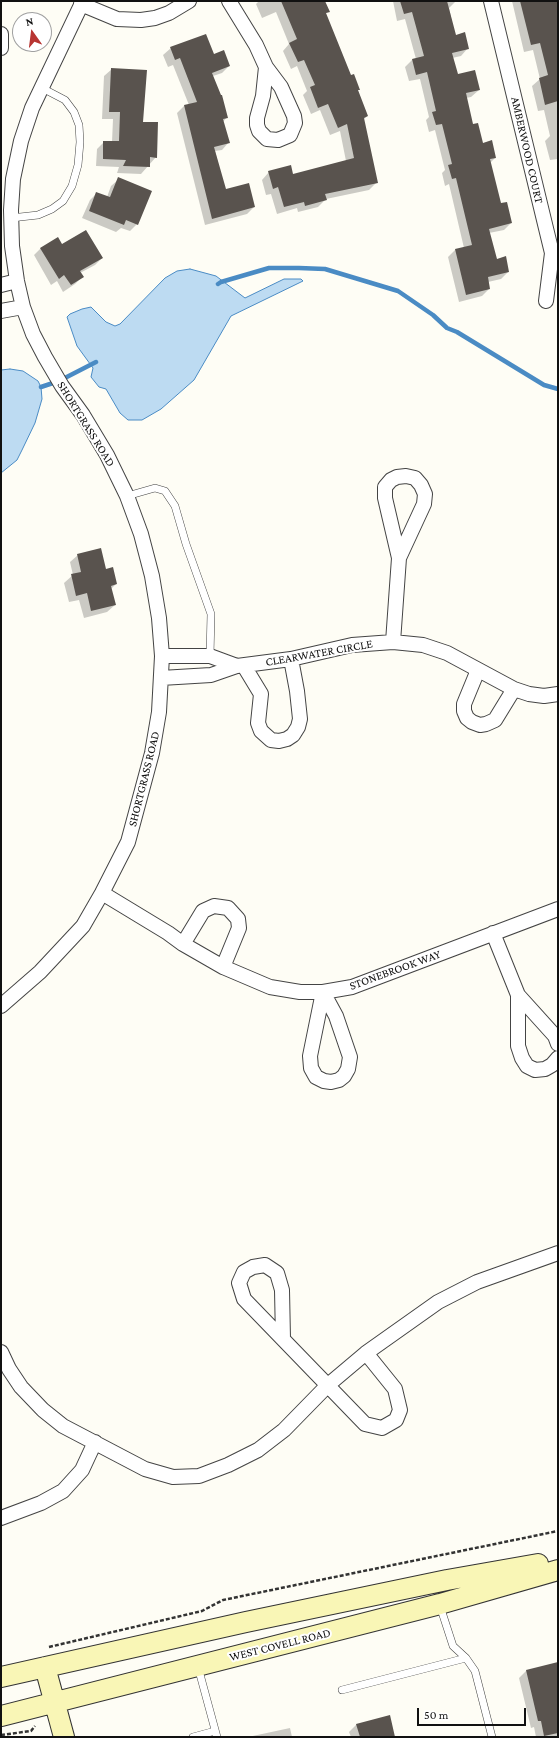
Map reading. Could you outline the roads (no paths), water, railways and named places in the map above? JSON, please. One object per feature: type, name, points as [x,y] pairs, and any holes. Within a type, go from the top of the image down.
[{"type":"street","points":[[82,3],[117,19],[141,20],[155,18],[169,13],[189,1]]},
{"type":"street","points":[[229,1],[256,45],[266,67],[281,87],[294,116],[295,123],[290,135],[278,140],[267,139],[259,131],[256,125],[264,96],[266,67]]},
{"type":"street","name":"AMBERWOOD COURT","points":[[491,1],[552,253],[546,301]]},
{"type":"street","name":"SHORTGRASS ROAD","points":[[1,1006],[40,972],[83,926],[102,893],[128,842],[152,753],[159,712],[162,656],[152,576],[141,534],[127,496],[107,455],[45,357],[23,307],[17,281],[12,246],[11,218],[13,179],[21,141],[32,108],[82,3]]},
{"type":"street","points":[[1,34],[1,48]]},
{"type":"street","points":[[1,285],[17,281]]},
{"type":"street","points":[[1,311],[23,307]]},
{"type":"street","points":[[393,642],[399,558],[385,498],[386,487],[391,480],[397,477],[406,476],[415,478],[421,485],[425,494],[424,504],[399,558]]},
{"type":"street","name":"CLEARWATER CIRCLE","points":[[161,678],[212,675],[241,666],[291,658],[352,645],[393,642],[423,645],[447,653],[514,689],[529,694],[544,696],[558,694]]},
{"type":"street","name":"CLEARWATER CIRCLE","points":[[162,656],[210,656],[241,666]]},
{"type":"street","points":[[241,666],[261,694],[258,723],[261,731],[272,740],[279,741],[287,739],[293,735],[298,727],[300,719],[291,658]]},
{"type":"street","points":[[478,670],[464,704],[464,712],[472,722],[480,725],[494,720],[514,689]]},
{"type":"street","name":"STONEBROOK WAY","points":[[102,893],[168,933],[183,944],[223,967],[270,987],[300,992],[324,992],[352,987],[371,981],[558,909]]},
{"type":"street","points":[[183,944],[203,911],[214,906],[228,908],[238,919],[239,928],[223,967]]},
{"type":"street","points":[[494,933],[518,995],[555,1036],[558,1044]]},
{"type":"street","points":[[324,992],[336,1016],[350,1057],[348,1068],[344,1076],[339,1080],[331,1082],[324,1081],[316,1076],[311,1068],[310,1056],[324,992]]},
{"type":"street","points":[[518,995],[518,1046],[522,1058],[527,1066],[535,1070],[549,1067],[558,1058]]},
{"type":"street","points":[[1,1352],[9,1369],[21,1387],[43,1410],[63,1426],[145,1469],[173,1478],[199,1476],[228,1465],[258,1450],[284,1430],[328,1385],[366,1353],[438,1302],[477,1282],[558,1253]]},
{"type":"street","points":[[283,1339],[282,1290],[277,1273],[265,1265],[253,1267],[244,1272],[239,1283],[244,1299],[365,1424],[382,1428],[396,1420],[400,1410],[396,1389],[366,1353]]},
{"type":"street","points":[[1,1518],[41,1503],[63,1490],[82,1470],[95,1442]]},
{"type":"street","points":[[1,1677],[46,1657],[558,1561]]},
{"type":"street","name":"WEST COVELL ROAD","points":[[1,1716],[440,1604],[558,1570]]},
{"type":"street","points":[[46,1657],[54,1703],[64,1737]]},
{"type":"lane","points":[[11,218],[38,215],[52,209],[63,201],[72,186],[78,165],[80,142],[79,125],[74,112],[65,100],[42,88]]},
{"type":"lane","points":[[127,496],[155,488],[165,491],[175,506],[186,544],[211,614],[210,656]]},
{"type":"lane","points":[[440,1604],[453,1646],[466,1658],[475,1671],[492,1737]]},
{"type":"lane","points":[[342,1690],[466,1658]]},
{"type":"lane","points":[[193,1737],[216,1734],[198,1666]]},
{"type":"water","points":[[190,269],[216,276],[245,298],[284,279],[301,279],[303,281],[231,316],[194,380],[161,409],[142,420],[128,420],[120,413],[106,389],[99,387],[91,377],[93,368],[77,346],[67,317],[70,314],[82,309],[91,307],[106,322],[115,326],[120,324],[165,278],[177,271]]},
{"type":"water","points":[[10,369],[23,371],[38,381],[41,387],[42,399],[35,423],[17,460],[1,473],[1,370]]},
{"type":"waterway","points":[[218,284],[269,268],[325,269],[398,291],[433,315],[447,328],[457,332],[544,385],[558,389]]},
{"type":"waterway","points":[[41,387],[59,381],[96,362]]}]
